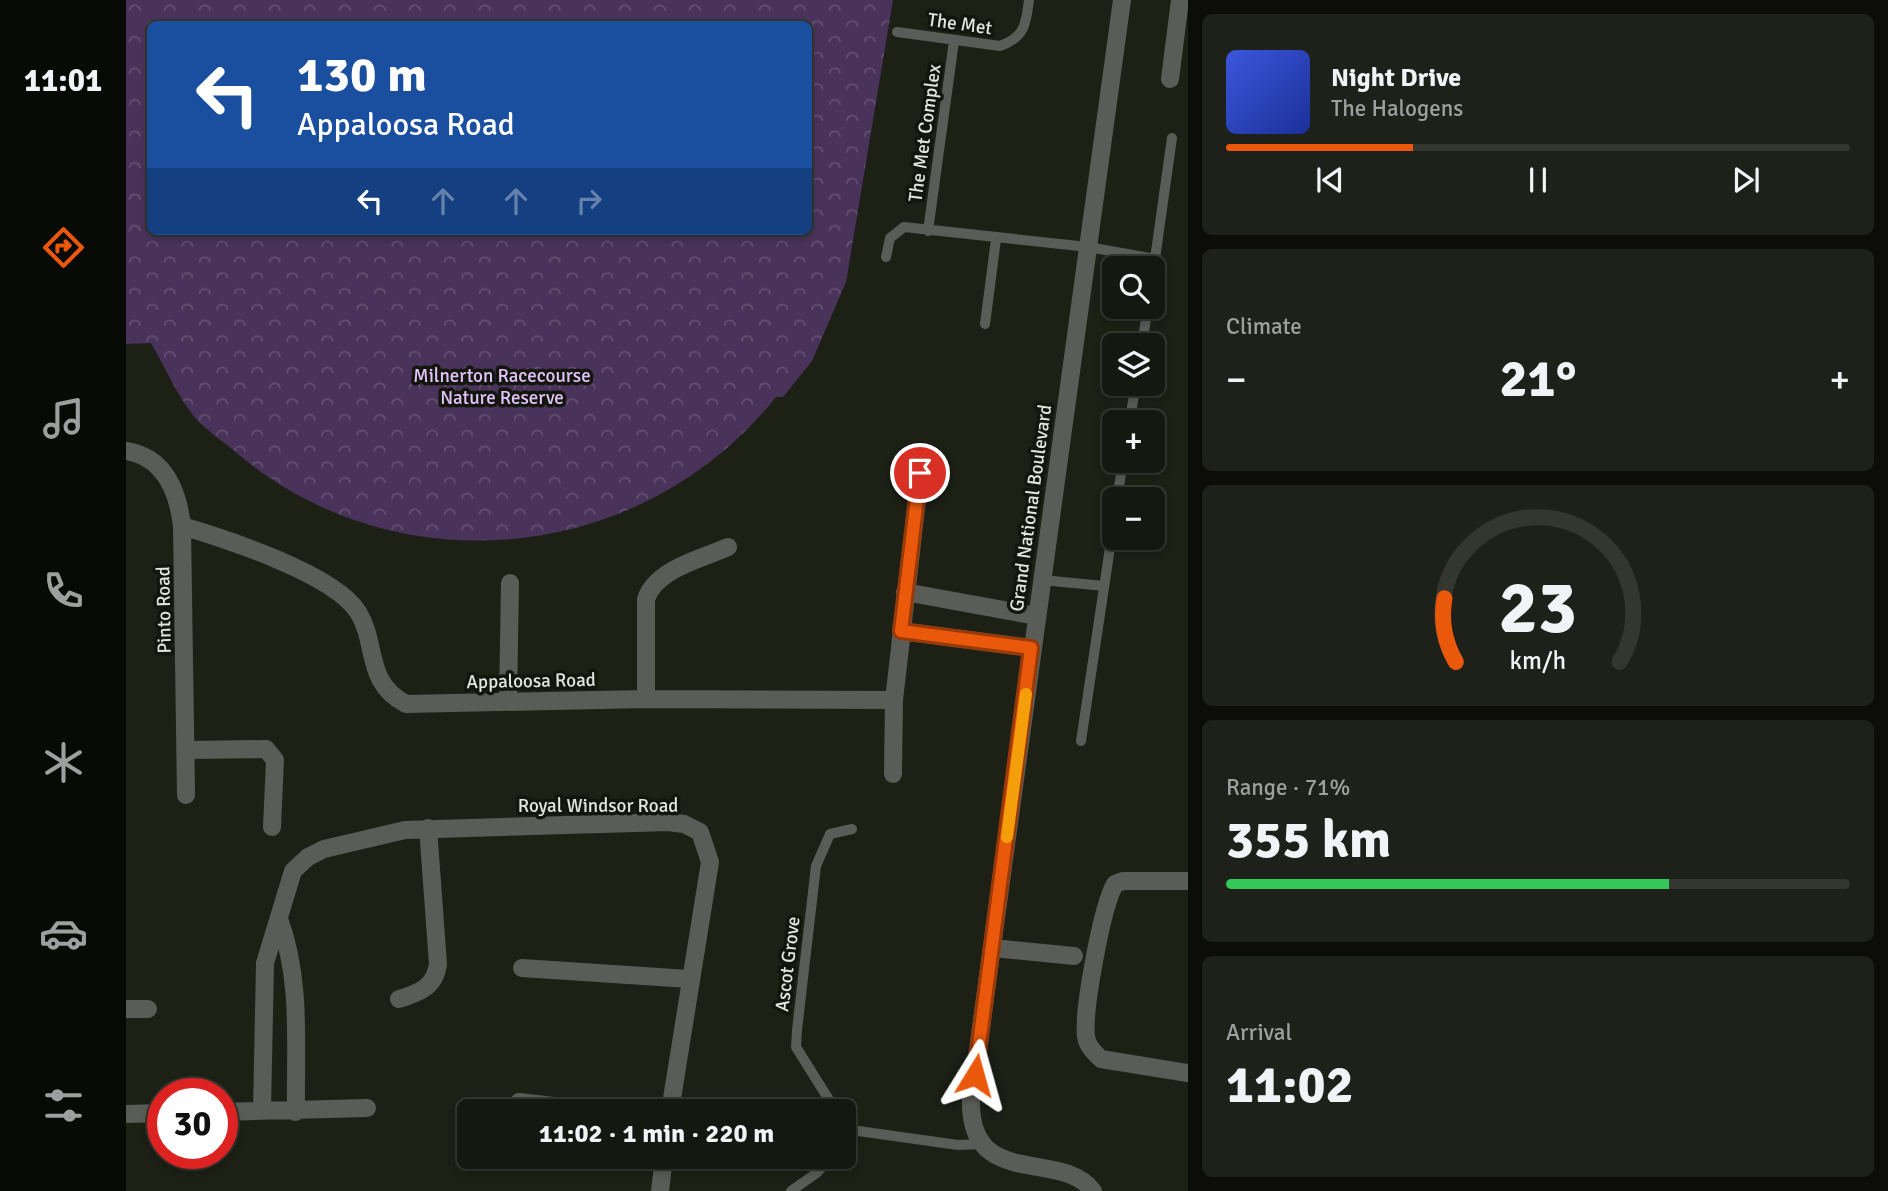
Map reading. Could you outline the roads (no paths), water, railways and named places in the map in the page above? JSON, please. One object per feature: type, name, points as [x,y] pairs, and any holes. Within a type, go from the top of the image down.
[{"type":"street","name":"Grand National Boulevard","points":[[981,1143],[971,1123],[971,1100],[1122,0]]},
{"type":"street","points":[[1170,79],[1180,0]]},
{"type":"street","name":"Pinto Road","points":[[126,451],[152,461],[170,480],[178,497],[183,526],[186,795]]},
{"type":"street","points":[[893,774],[894,700],[920,473]]},
{"type":"street","name":"Appaloosa Road","points":[[183,526],[226,538],[330,586],[351,603],[360,615],[374,669],[395,698],[406,704],[646,699],[894,700]]},
{"type":"street","points":[[646,699],[646,599],[650,588],[660,578],[728,547]]},
{"type":"street","points":[[509,701],[510,583]]},
{"type":"street","points":[[905,592],[1036,616]]},
{"type":"street","points":[[901,631],[1031,648]]},
{"type":"street","points":[[186,750],[266,749],[272,753],[275,760],[272,827]]},
{"type":"street","name":"Royal Windsor Road","points":[[262,1111],[265,963],[293,871],[308,857],[324,849],[405,830],[428,828],[668,822],[684,824],[700,832],[708,847],[709,862],[672,1099]]},
{"type":"street","points":[[399,999],[416,994],[436,978],[438,964],[428,828]]},
{"type":"street","points":[[1188,881],[1123,880],[1115,884],[1093,965],[1086,1037],[1091,1049],[1101,1059],[1188,1073]]},
{"type":"street","points":[[279,919],[292,957],[296,1018],[296,1112]]},
{"type":"street","points":[[993,948],[1074,956]]},
{"type":"street","points":[[522,968],[690,979]]},
{"type":"street","points":[[126,1009],[148,1009]]},
{"type":"street","points":[[238,1112],[367,1108]]},
{"type":"street","points":[[126,1114],[147,1114]]},
{"type":"street","points":[[981,1143],[994,1159],[1020,1169],[1070,1176],[1083,1181],[1093,1191]]},
{"type":"street","points":[[660,1191],[663,1169]]},
{"type":"lane","name":"The Met","points":[[897,32],[1000,46],[1014,41],[1026,29],[1029,0]]},
{"type":"lane","name":"The Met Complex","points":[[928,230],[954,41]]},
{"type":"lane","points":[[1156,256],[1172,138]]},
{"type":"lane","points":[[887,257],[890,238],[896,230],[904,227],[1088,247],[1135,256]]},
{"type":"lane","points":[[985,324],[996,239]]},
{"type":"lane","points":[[1119,487],[1121,474]]},
{"type":"lane","points":[[1082,741],[1110,550]]},
{"type":"lane","points":[[1042,580],[1104,586]]},
{"type":"lane","name":"Ascot Grove","points":[[828,1099],[796,1047],[797,1030],[816,866],[830,834],[852,829]]},
{"type":"lane","points":[[1074,956],[1093,965]]},
{"type":"lane","points":[[856,1131],[958,1145],[981,1143]]},
{"type":"lane","points":[[792,1191],[820,1169]]},
{"type":"park label","name":"Milnerton Racecourse Nature Reserve","points":[[502,386]]}]
